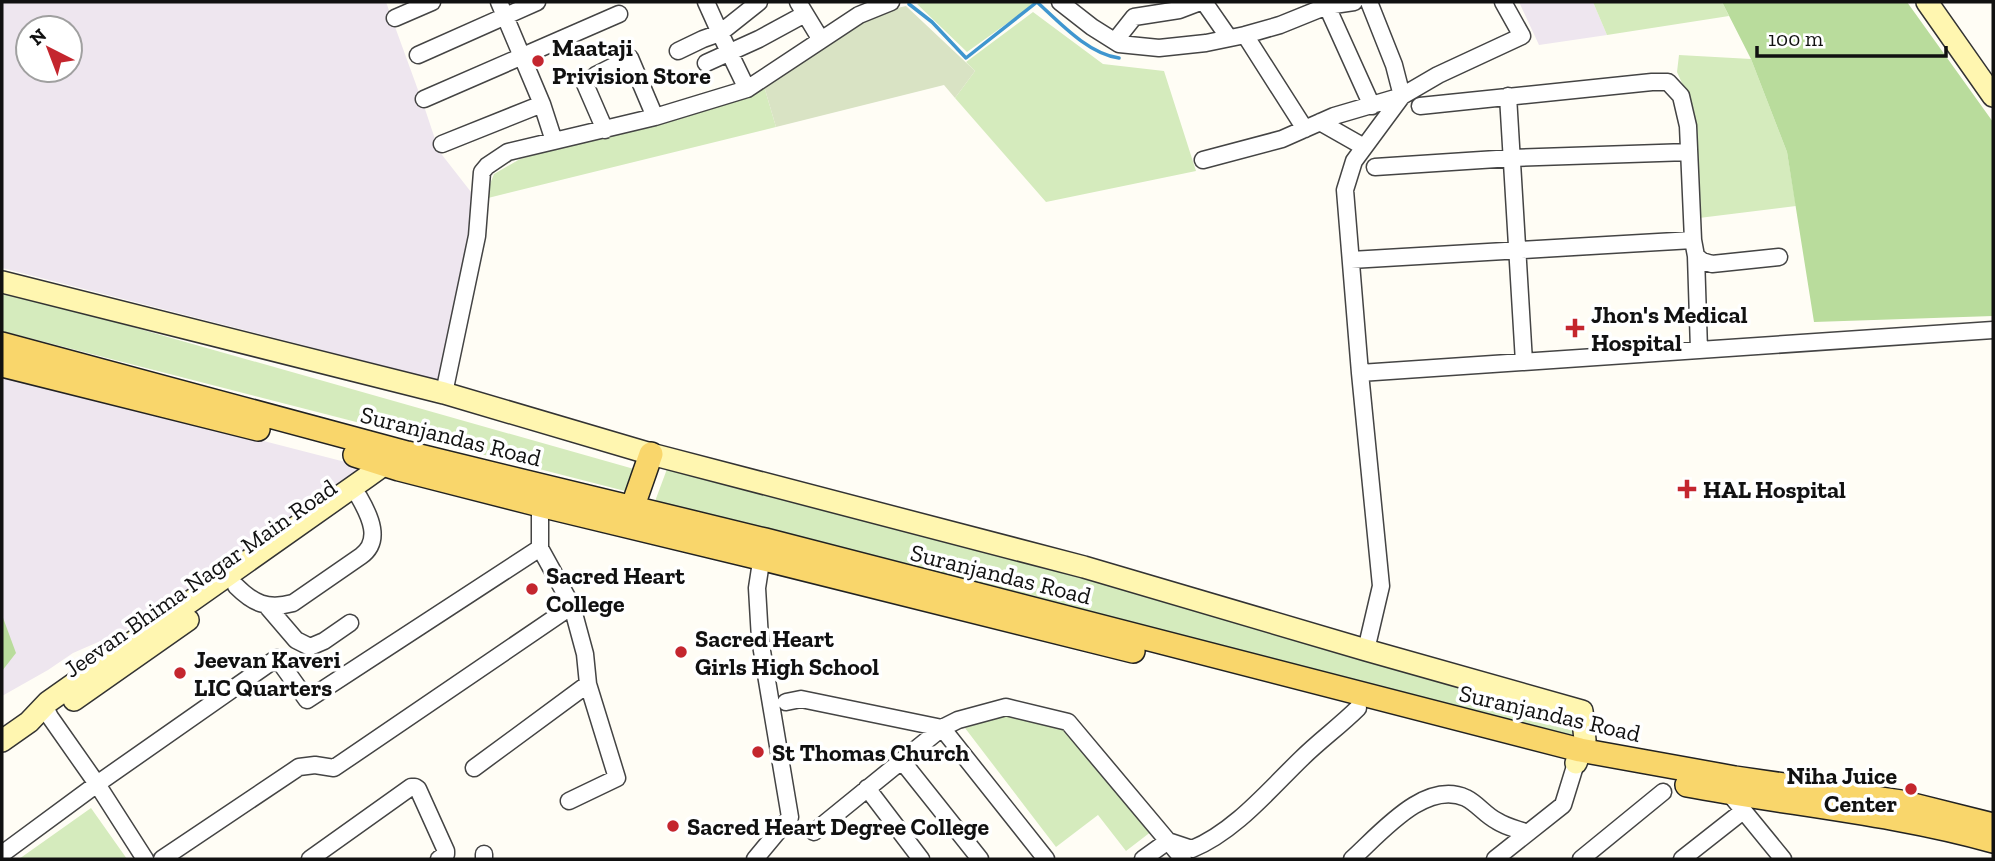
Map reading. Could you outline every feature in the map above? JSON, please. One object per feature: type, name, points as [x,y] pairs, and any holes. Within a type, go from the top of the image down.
[{"type":"main road","name":"Suranjandas Road","points":[[2,344],[396,459],[540,505],[630,517]]},
{"type":"main road","name":"Suranjandas Road","points":[[2,365],[300,440],[396,459],[763,549],[1578,756]]},
{"type":"main road","points":[[630,517],[651,454]]},
{"type":"main road","name":"Suranjandas Road","points":[[763,549],[1358,708],[1993,841]]},
{"type":"main road","name":"Suranjandas Road","points":[[1732,785],[1901,802],[1993,825]]},
{"type":"street","points":[[395,18],[432,2]]},
{"type":"street","points":[[418,55],[502,9],[537,2]]},
{"type":"street","points":[[706,2],[747,89]]},
{"type":"street","points":[[444,393],[477,236],[482,172],[487,166],[508,152],[655,117],[747,89],[821,40],[854,8],[891,2]]},
{"type":"street","points":[[1060,2],[1119,44],[1159,48],[1237,37],[1280,25],[1326,4],[1354,2]]},
{"type":"street","points":[[1115,41],[1134,17],[1179,10],[1202,2],[1237,37],[1313,125],[1364,147]]},
{"type":"street","points":[[1369,2],[1394,65],[1402,96]]},
{"type":"street","points":[[1203,160],[1282,139],[1334,116],[1402,96],[1438,75],[1522,36],[1503,2]]},
{"type":"street","points":[[1927,2],[1993,96]]},
{"type":"street","points":[[677,51],[720,33],[750,4]]},
{"type":"street","points":[[1326,4],[1372,106]]},
{"type":"street","points":[[706,63],[759,39],[801,8],[821,40]]},
{"type":"street","points":[[502,9],[542,104],[554,141]]},
{"type":"street","points":[[424,99],[619,14]]},
{"type":"street","points":[[605,130],[585,84],[596,75],[630,58],[655,117]]},
{"type":"street","points":[[1420,106],[1668,82],[1681,96],[1688,126],[1699,350]]},
{"type":"street","points":[[1366,650],[1381,586],[1345,190],[1354,160],[1402,96]]},
{"type":"street","points":[[1508,96],[1524,362]]},
{"type":"street","points":[[442,145],[542,104]]},
{"type":"street","points":[[1375,167],[1512,158],[1689,152]]},
{"type":"street","points":[[1351,260],[1517,250],[1695,248]]},
{"type":"street","points":[[1695,248],[1702,261],[1712,264],[1779,257]]},
{"type":"street","points":[[2,282],[444,393],[651,454],[1084,567],[1582,711],[1585,740],[1563,805],[1494,859]]},
{"type":"street","points":[[1360,373],[1993,330]]},
{"type":"street","name":"Jeevan Bhima Nagar Main Road","points":[[2,741],[236,586],[359,497],[396,459]]},
{"type":"street","name":"Jeevan Bhima Nagar Main Road","points":[[47,711],[396,459]]},
{"type":"street","points":[[236,586],[250,600],[266,605],[293,603],[370,550],[374,539],[368,512],[359,497]]},
{"type":"street","points":[[540,505],[540,548],[572,606],[585,654],[588,684],[617,778],[569,801]]},
{"type":"street","points":[[2,854],[277,658],[307,700],[540,548]]},
{"type":"street","points":[[759,857],[790,817],[760,639],[757,588],[763,549]]},
{"type":"street","points":[[266,605],[296,640],[310,647],[350,623]]},
{"type":"street","points":[[162,859],[299,767],[316,765],[334,768],[572,606]]},
{"type":"street","points":[[474,768],[588,684]]},
{"type":"street","points":[[786,702],[800,699],[942,729],[1046,859]]},
{"type":"street","points":[[814,832],[942,729],[958,720],[1006,707],[1068,722],[1183,859]]},
{"type":"street","points":[[1168,841],[1192,849],[1205,844],[1261,798],[1358,708]]},
{"type":"street","points":[[47,711],[145,859]]},
{"type":"street","points":[[901,761],[980,859]]},
{"type":"street","points":[[1732,785],[1743,811],[1783,859]]},
{"type":"street","points":[[310,859],[415,787],[446,850],[446,854],[439,859]]},
{"type":"street","points":[[867,788],[921,859]]},
{"type":"street","points":[[1581,859],[1663,792]]},
{"type":"street","points":[[1352,859],[1397,818],[1424,799],[1453,793],[1473,802],[1499,822],[1528,833]]},
{"type":"street","points":[[1682,859],[1743,811]]},
{"type":"street","points":[[1143,859],[1168,841]]},
{"type":"shaded area","points":[[2,2],[386,2],[439,151],[471,192],[471,236],[439,380],[2,268]]},
{"type":"shaded area","points":[[1519,2],[1593,2],[1607,35],[1539,45]]},
{"type":"shaded area","points":[[2,374],[357,465],[360,472],[137,625],[73,653],[2,696]]},
{"type":"green space","points":[[1037,2],[967,52],[917,4]]},
{"type":"green space","points":[[1593,2],[1722,2],[1729,16],[1607,35]]},
{"type":"green space","points":[[1722,2],[1907,2],[1993,122],[1993,316],[1814,322],[1787,152],[1751,59]]},
{"type":"green space","points":[[906,6],[975,71],[955,98],[944,85],[776,127],[764,86],[871,14]]},
{"type":"green space","points":[[1033,12],[1103,64],[1164,71],[1196,171],[1046,202],[955,98],[975,71],[966,62]]},
{"type":"green space","points":[[1679,55],[1751,59],[1787,152],[1796,206],[1699,218],[1694,110],[1677,72]]},
{"type":"green space","points":[[764,86],[776,127],[484,199],[494,174],[520,159],[753,94]]},
{"type":"green space","points":[[2,290],[634,469],[625,491],[2,331]]},
{"type":"green space","points":[[667,469],[1080,575],[1573,717],[1579,729],[1565,739],[1075,607],[654,504]]},
{"type":"green space","points":[[2,615],[16,653],[2,671]]},
{"type":"green space","points":[[1006,715],[1064,726],[1152,831],[1126,851],[1098,815],[1056,847],[965,728]]},
{"type":"green space","points":[[91,808],[127,859],[19,859]]},
{"type":"waterway","points":[[909,4],[932,22],[966,58],[1037,2],[1085,44],[1119,58]]},
{"type":"place","name":"Maataji Privision Store","points":[[538,61]]},
{"type":"place","name":"Jhon's Medical Hospital","points":[[1575,328]]},
{"type":"place","name":"HAL Hospital","points":[[1687,489]]},
{"type":"place","name":"Sacred Heart College","points":[[532,589]]},
{"type":"place","name":"Sacred Heart Girls High School","points":[[681,652]]},
{"type":"place","name":"Jeevan Kaveri LIC Quarters","points":[[180,673]]},
{"type":"place","name":"St Thomas Church","points":[[758,752]]},
{"type":"place","name":"Niha Juice Center","points":[[1911,789]]},
{"type":"place","name":"Sacred Heart Degree College","points":[[673,826]]}]
